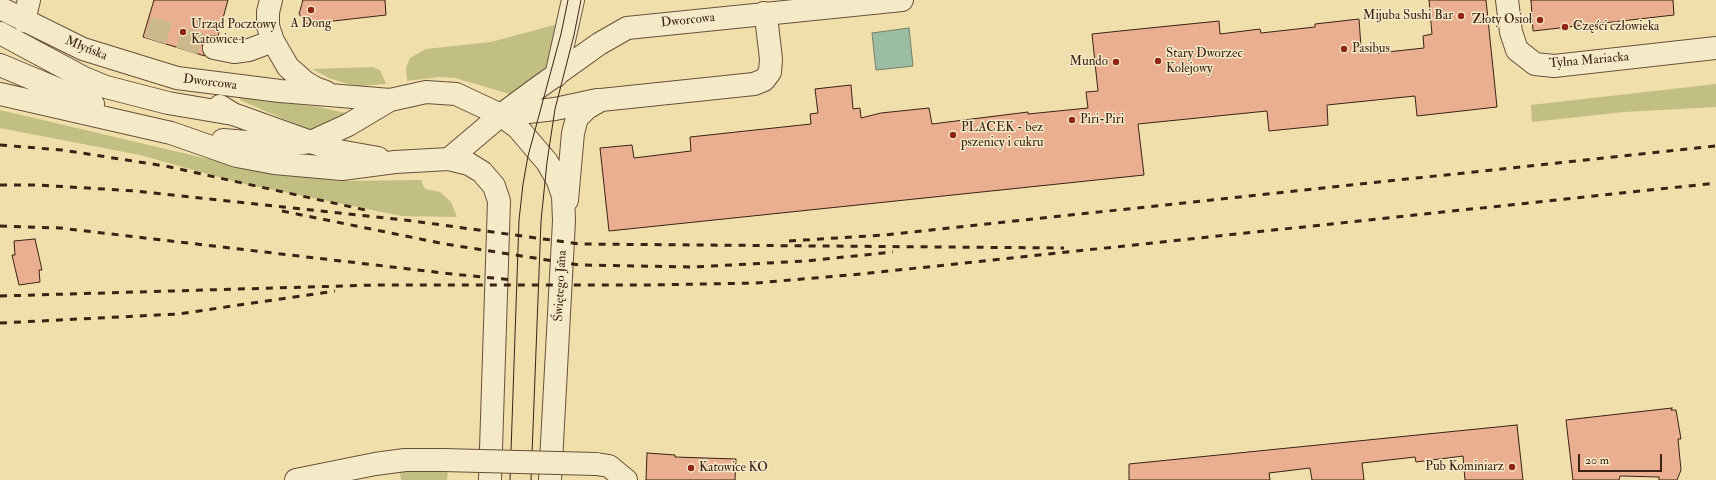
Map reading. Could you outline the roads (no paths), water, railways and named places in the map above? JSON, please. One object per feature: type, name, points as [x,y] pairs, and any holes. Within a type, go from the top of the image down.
[{"type":"street","points":[[24,21],[29,0]]},
{"type":"street","points":[[271,0],[268,12],[268,26],[273,41],[288,67],[296,75],[315,88],[340,97]]},
{"type":"street","points":[[556,76],[573,0]]},
{"type":"street","name":"Dworcowa","points":[[0,94],[177,135],[237,156],[287,165],[342,169],[394,162],[449,159],[501,115],[599,44],[627,28],[764,13],[807,11],[902,0]]},
{"type":"street","name":"Tylna Mariacka","points":[[1507,0],[1511,32],[1518,50],[1535,64],[1554,66],[1715,48]]},
{"type":"street","name":"Młyńska","points":[[0,8],[83,49],[177,78]]},
{"type":"street","points":[[501,115],[555,109],[601,100],[754,84],[764,80],[770,72],[771,59],[767,24],[764,13]]},
{"type":"street","points":[[0,33],[84,78],[106,87],[162,102],[233,114]]},
{"type":"street","points":[[214,48],[234,52],[249,50],[273,41]]},
{"type":"street","points":[[0,65],[106,109],[177,135]]},
{"type":"street","name":"Dworcowa","points":[[177,78],[280,92],[390,100],[426,92],[456,94],[501,115]]},
{"type":"street","name":"Dworcowa","points":[[177,78],[233,114],[339,151],[394,162]]},
{"type":"street","name":"Dworcowa","points":[[177,135],[283,145],[311,142],[348,125],[390,100]]},
{"type":"street","points":[[564,221],[573,133],[577,118],[587,108],[601,100]]},
{"type":"street","name":"Świętego Jana","points":[[501,115],[518,128],[531,143],[558,181],[563,196],[564,221],[550,480]]},
{"type":"street","points":[[449,159],[469,164],[482,172],[494,186],[499,201],[490,480]]},
{"type":"street","points":[[296,480],[375,464],[405,460],[443,460],[596,464],[609,466],[626,480]]},
{"type":"tunnel","points":[[148,27],[214,48]]},
{"type":"tram line","points":[[510,480],[519,220],[523,184],[528,156],[561,34],[568,0]]},
{"type":"tram line","points":[[531,480],[541,221],[547,162],[555,109],[574,35],[581,0]]},
{"type":"railway","points":[[0,145],[62,150],[165,166],[370,211]]},
{"type":"railway","points":[[789,241],[884,235],[1716,146]]},
{"type":"railway","points":[[0,296],[376,285],[648,285],[756,283],[861,274],[1716,183]]},
{"type":"railway","points":[[0,185],[37,185],[136,191],[413,221],[580,244],[1064,248]]},
{"type":"railway","points":[[282,211],[445,244],[579,265],[694,267],[806,261],[893,252]]},
{"type":"railway","points":[[0,226],[60,228],[514,280]]},
{"type":"railway","points":[[0,323],[178,314],[335,291]]},
{"type":"place","name":"A Dong","points":[[311,10]]},
{"type":"place","name":"Mijuba Sushi Bar","points":[[1461,16]]},
{"type":"place","name":"Złoty Osioł","points":[[1540,20]]},
{"type":"place","name":"Części człowieka","points":[[1565,27]]},
{"type":"place","name":"Urząd Pocztowy Katowice 1","points":[[183,32]]},
{"type":"place","name":"Pasibus","points":[[1344,49]]},
{"type":"place","name":"Stary Dworzec Kolejowy","points":[[1158,61]]},
{"type":"place","name":"Mundo","points":[[1116,62]]},
{"type":"place","name":"Piri-Piri","points":[[1072,120]]},
{"type":"place","name":"PLACEK - bez pszenicy i cukru","points":[[953,135]]},
{"type":"place","name":"Pub Kominiarz","points":[[1512,467]]},
{"type":"place","name":"Katowice KO","points":[[691,468]]}]
